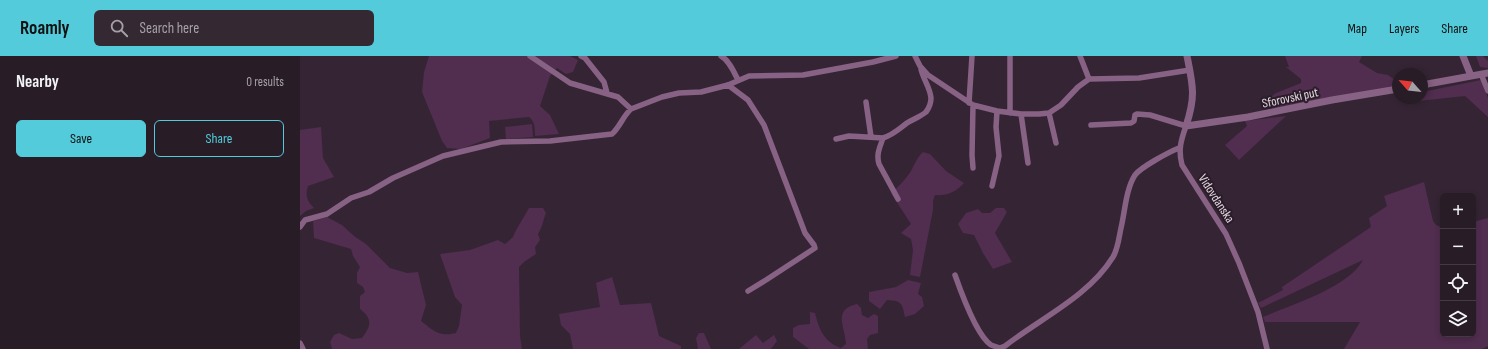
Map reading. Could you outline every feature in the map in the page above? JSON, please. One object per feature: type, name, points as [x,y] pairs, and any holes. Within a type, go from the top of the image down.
[{"type":"street","points":[[530,56],[570,83],[595,92],[606,93],[618,97],[631,109]]},
{"type":"street","points":[[582,56],[604,82],[606,93]]},
{"type":"street","points":[[721,56],[732,68],[738,80]]},
{"type":"street","points":[[300,227],[305,220],[327,214],[351,198],[369,192],[393,178],[443,156],[501,142],[550,141],[612,134],[618,129],[626,113],[631,109],[662,97],[679,93],[701,92],[728,85],[749,76],[803,75],[873,62],[896,56]]},
{"type":"street","points":[[836,139],[849,136],[883,138],[890,136],[925,112],[930,106],[930,91],[916,56]]},
{"type":"street","points":[[972,56],[971,104],[973,168]]},
{"type":"street","points":[[1010,56],[1010,113]]},
{"type":"street","points":[[1080,56],[1089,79]]},
{"type":"street","points":[[955,275],[966,305],[981,333],[992,346],[1000,348],[1087,288],[1114,256],[1130,186],[1136,174],[1179,148],[1193,102],[1192,84],[1187,56]]},
{"type":"street","points":[[1463,56],[1471,76]]},
{"type":"street","points":[[920,66],[928,76],[971,104],[997,111],[1021,114],[1049,113],[1061,105],[1078,87],[1089,79],[1139,78],[1190,70]]},
{"type":"street","points":[[1428,84],[1485,74],[1488,91]]},
{"type":"street","points":[[728,85],[748,100],[764,125],[805,233],[815,248],[748,291]]},
{"type":"street","name":"Sforovski put","points":[[1186,126],[1248,117],[1332,100],[1392,90]]},
{"type":"street","points":[[866,102],[871,137]]},
{"type":"street","points":[[992,186],[999,156],[996,127],[997,111]]},
{"type":"street","points":[[1049,113],[1056,143]]},
{"type":"street","points":[[1021,114],[1028,163]]},
{"type":"street","points":[[1091,125],[1131,123],[1134,121],[1135,115],[1137,114],[1150,115],[1186,126]]},
{"type":"street","points":[[883,138],[877,158],[898,199]]},
{"type":"street","name":"Vidovdanska","points":[[1179,148],[1185,170],[1226,234],[1239,263],[1258,312],[1267,349]]},
{"type":"street","points":[[300,343],[303,349]]},
{"type":"shaded area","points":[[429,56],[570,56],[578,60],[573,72],[566,74],[557,68],[550,76],[540,106],[550,115],[559,134],[535,136],[534,123],[529,117],[489,121],[490,138],[461,149],[447,148],[442,141],[422,92],[424,72]]},
{"type":"shaded area","points":[[1285,56],[1362,56],[1359,62],[1377,73],[1388,75],[1392,78],[1392,88],[1275,109],[1270,105],[1272,96],[1301,83],[1301,79],[1286,67],[1289,67]]},
{"type":"shaded area","points":[[1476,56],[1483,56],[1488,61],[1488,68],[1480,67]]},
{"type":"shaded area","points":[[1481,80],[1488,98],[1488,117],[1465,96],[1428,100],[1428,91]]},
{"type":"shaded area","points":[[1286,116],[1239,160],[1225,145],[1247,126],[1245,121]]},
{"type":"shaded area","points":[[532,124],[533,137],[506,139],[505,127]]},
{"type":"shaded area","points":[[321,127],[323,158],[334,177],[308,186],[307,198],[314,208],[306,211],[300,216],[300,130]]},
{"type":"shaded area","points":[[923,152],[930,154],[946,171],[964,183],[951,193],[935,195],[920,277],[910,275],[913,250],[911,239],[901,233],[911,224],[891,193],[907,177]]},
{"type":"shaded area","points":[[1424,182],[1433,221],[1436,225],[1440,227],[1440,337],[1476,337],[1476,221],[1488,218],[1488,346],[1482,349],[1344,349],[1360,322],[1265,322],[1263,317],[1333,287],[1356,270],[1363,260],[1261,308],[1258,303],[1283,290],[1282,287],[1371,227],[1369,218],[1387,206],[1384,196]]},
{"type":"shaded area","points":[[529,208],[543,208],[546,213],[538,234],[540,240],[535,247],[536,254],[519,267],[520,336],[522,349],[332,349],[330,342],[334,335],[339,333],[352,339],[362,338],[367,330],[369,326],[369,319],[360,309],[360,296],[365,292],[363,287],[357,283],[357,273],[360,267],[353,256],[351,249],[314,238],[313,221],[327,217],[342,225],[366,244],[390,268],[407,273],[418,272],[426,305],[421,321],[441,334],[450,334],[456,333],[459,326],[462,305],[455,297],[440,254],[470,250],[498,240],[505,244],[513,237]]},
{"type":"shaded area","points":[[996,208],[1004,208],[1007,212],[995,233],[1012,262],[993,269],[974,235],[963,233],[958,224],[966,213],[978,209],[982,213],[990,213]]},
{"type":"shaded area","points":[[612,277],[620,305],[651,303],[659,336],[681,346],[681,349],[573,349],[570,334],[561,325],[559,314],[600,307],[596,283]]},
{"type":"shaded area","points":[[908,280],[921,283],[918,294],[922,297],[924,306],[915,314],[905,317],[902,306],[896,301],[887,300],[880,309],[869,301],[869,292],[896,287]]},
{"type":"shaded area","points":[[857,304],[861,308],[862,315],[868,318],[874,314],[878,316],[878,333],[870,335],[867,339],[868,349],[809,349],[793,337],[793,328],[799,325],[810,324],[810,312],[815,313],[818,324],[826,339],[841,348],[846,344],[842,325],[842,315],[849,307]]},
{"type":"shaded area","points":[[699,333],[704,333],[711,349],[698,349],[696,338]]},
{"type":"shaded area","points":[[756,335],[763,343],[774,335],[777,341],[771,349],[739,349]]}]
